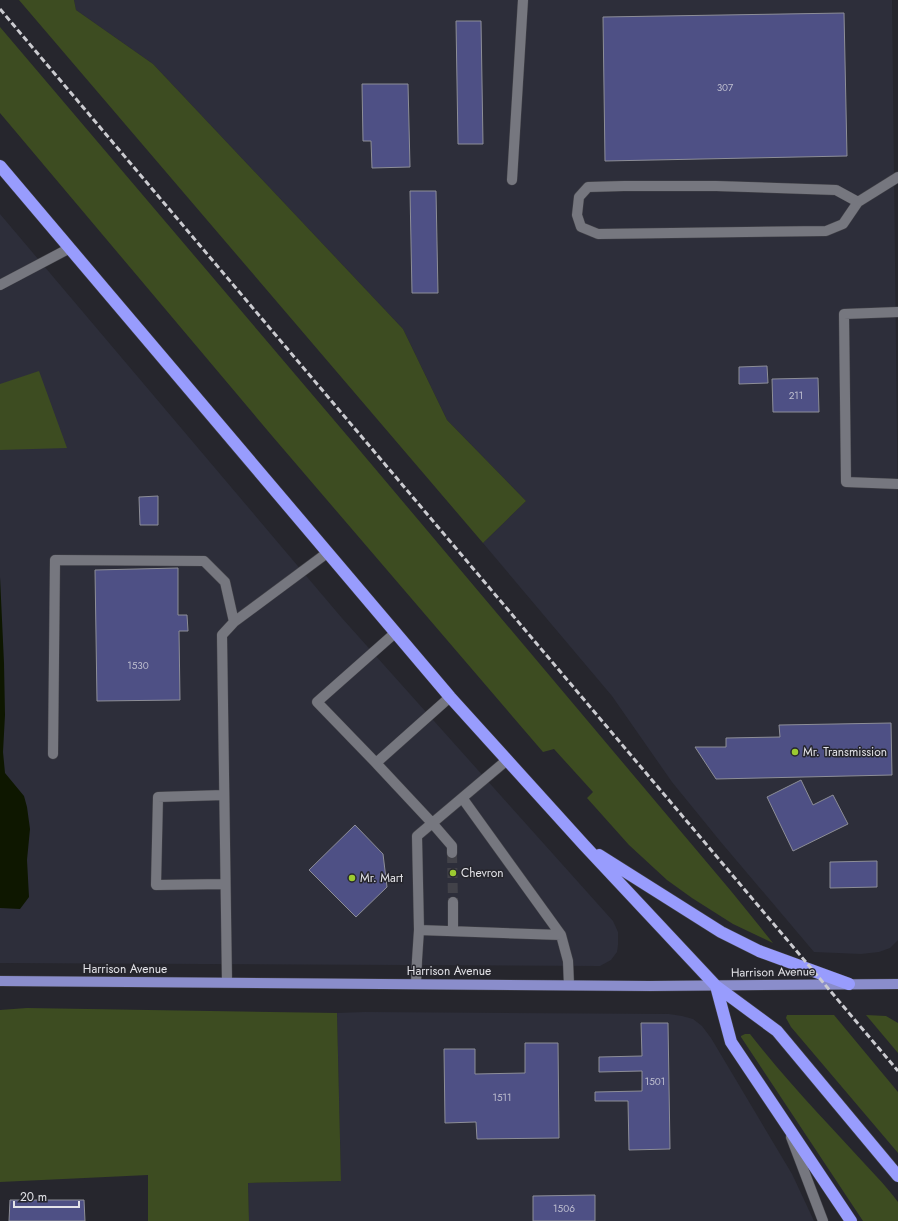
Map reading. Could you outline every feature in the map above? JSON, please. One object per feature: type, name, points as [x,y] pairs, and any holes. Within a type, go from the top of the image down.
[{"type":"highway","points":[[0,166],[450,697],[584,845],[716,986],[777,1031],[898,1176]]},
{"type":"highway","points":[[584,845],[721,932],[759,951],[849,984]]},
{"type":"highway","points":[[716,986],[731,1042],[851,1221]]},
{"type":"main road","name":"Harrison Avenue","points":[[0,981],[716,986],[898,984]]},
{"type":"street","points":[[512,180],[523,0]]},
{"type":"street","points":[[858,202],[836,190],[716,186],[588,187],[579,197],[577,215],[581,227],[598,234],[826,231],[843,224],[858,202],[898,177]]},
{"type":"street","points":[[0,286],[70,248]]},
{"type":"street","points":[[898,312],[844,314],[846,482],[898,484]]},
{"type":"street","points":[[227,982],[222,635],[234,622],[327,553]]},
{"type":"street","points":[[53,754],[55,560],[204,561],[225,582],[234,622]]},
{"type":"street","points":[[395,633],[317,702],[433,824],[452,846],[452,853]]},
{"type":"street","points":[[376,764],[450,697]]},
{"type":"street","points":[[416,983],[419,930],[417,836],[463,799],[507,760]]},
{"type":"street","points":[[224,795],[158,797],[156,885],[226,884]]},
{"type":"street","points":[[463,799],[561,935],[568,961],[569,985]]},
{"type":"street","points":[[452,902],[453,930]]},
{"type":"street","points":[[419,930],[561,935]]},
{"type":"street","points":[[785,1122],[823,1221]]},
{"type":"shaded area","points":[[74,0],[892,0],[898,525],[898,940],[890,948],[879,952],[861,954],[814,952],[672,782],[612,696],[483,543],[526,501],[447,420],[403,329],[153,64],[76,10]]},
{"type":"shaded area","points":[[0,214],[341,617],[613,921],[618,932],[618,945],[617,952],[611,960],[600,966],[0,963]]},
{"type":"shaded area","points":[[0,577],[4,663],[5,715],[3,752],[5,773],[24,796],[30,829],[27,860],[29,897],[20,909],[0,908]]},
{"type":"shaded area","points":[[337,1013],[669,1014],[693,1019],[702,1026],[711,1038],[792,1174],[814,1221],[249,1221],[248,1183],[341,1181]]},
{"type":"green space","points":[[19,0],[74,0],[76,10],[153,64],[403,329],[447,420],[526,501],[483,543]]},
{"type":"green space","points":[[0,27],[356,446],[731,891],[773,943],[733,924],[692,898],[667,880],[629,845],[587,798],[593,792],[554,749],[543,752],[273,437],[0,113]]},
{"type":"green space","points":[[39,371],[67,448],[0,450],[0,384]]},
{"type":"green space","points":[[27,1008],[337,1013],[341,1181],[248,1183],[249,1221],[148,1221],[148,1175],[0,1182],[0,1010]]},
{"type":"green space","points":[[787,1015],[834,1015],[898,1092],[898,1153],[791,1027],[786,1018]]},
{"type":"green space","points":[[866,1015],[886,1016],[898,1023],[898,1053]]},
{"type":"green space","points":[[745,1034],[750,1034],[796,1089],[898,1202],[898,1221],[863,1221],[741,1037]]},
{"type":"building","points":[[844,13],[847,156],[605,161],[603,17]]},
{"type":"building","points":[[456,21],[481,21],[483,144],[458,144]]},
{"type":"building","points":[[362,84],[408,84],[410,167],[372,168],[371,141],[363,141]]},
{"type":"building","points":[[410,191],[436,191],[438,293],[412,293]]},
{"type":"building","points":[[767,366],[768,383],[739,384],[739,367]]},
{"type":"building","points":[[818,378],[819,412],[773,412],[772,379]]},
{"type":"building","points":[[158,496],[158,525],[140,525],[139,497]]},
{"type":"building","points":[[178,568],[178,615],[187,615],[188,631],[179,631],[180,700],[97,701],[95,570]]},
{"type":"building","name":"Mr. Transmission","points":[[891,723],[892,775],[716,779],[695,747],[726,747],[726,738],[780,737],[779,725]]},
{"type":"building","points":[[801,780],[813,805],[833,795],[848,824],[793,851],[767,797]]},
{"type":"building","name":"Mr. Mart","points":[[355,825],[383,854],[387,887],[356,917],[309,870]]},
{"type":"building","points":[[877,861],[877,887],[830,888],[830,862]]},
{"type":"building","points":[[641,1023],[668,1023],[670,1149],[629,1150],[628,1101],[595,1101],[595,1092],[642,1091],[642,1071],[599,1072],[599,1057],[642,1056]]},
{"type":"building","points":[[525,1043],[558,1043],[559,1138],[477,1139],[476,1122],[445,1123],[444,1049],[475,1049],[475,1074],[525,1073]]},
{"type":"building","points":[[595,1195],[595,1221],[533,1221],[533,1196]]},
{"type":"building","points":[[10,1200],[84,1200],[85,1221],[9,1221]]},
{"type":"tunnel","points":[[452,853],[453,902]]},
{"type":"railway","points":[[0,9],[898,1071]]},
{"type":"place","name":"Mr. Transmission","points":[[795,752]]},
{"type":"place","name":"Chevron","points":[[453,873]]},
{"type":"place","name":"Mr. Mart","points":[[352,878]]}]
